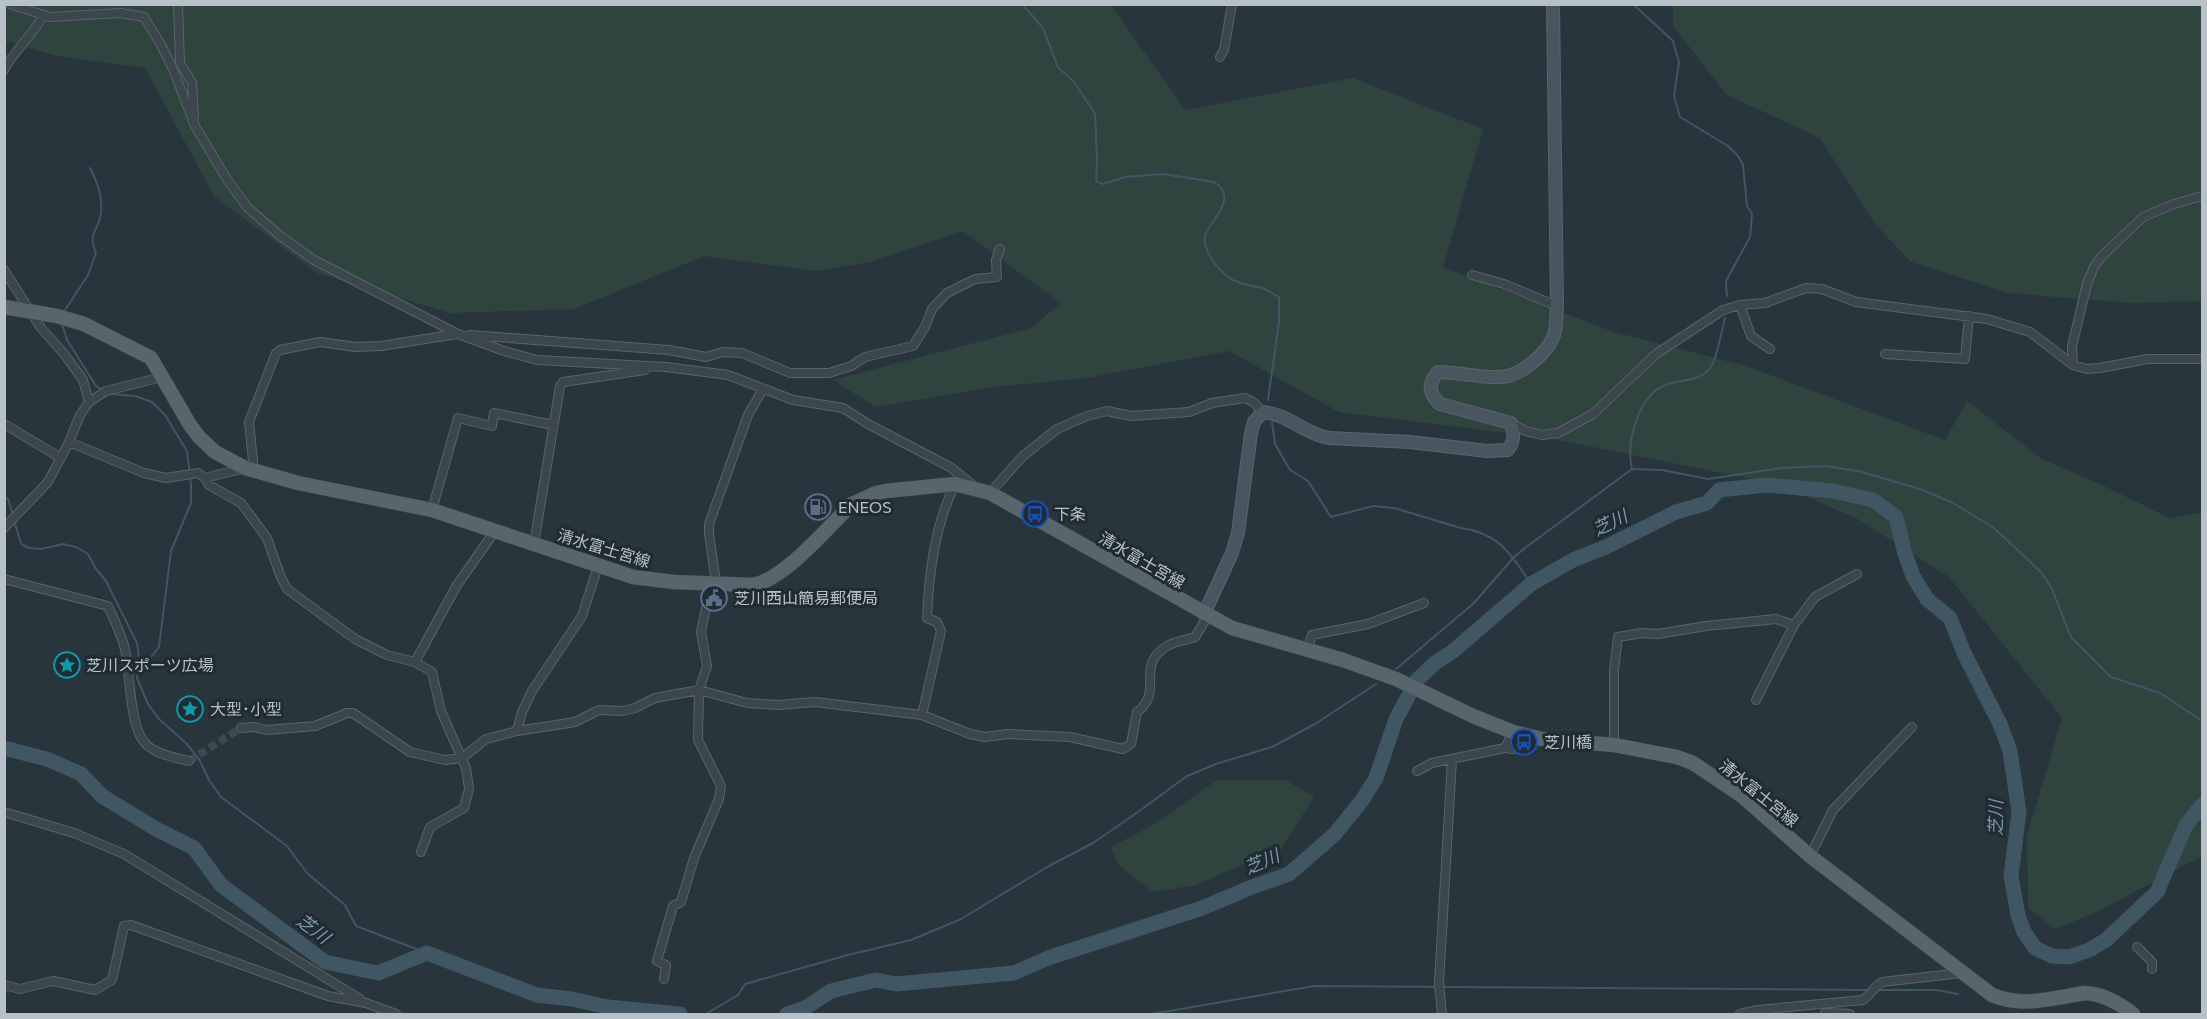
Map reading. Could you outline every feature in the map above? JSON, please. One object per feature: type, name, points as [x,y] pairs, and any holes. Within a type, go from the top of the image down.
[{"type":"main road","name":"清水富士宮線","points":[[4,307],[61,317],[84,324],[142,352],[151,358],[199,437],[215,452],[249,470],[298,483],[432,510],[598,566],[654,581],[753,585],[764,583],[773,578],[852,504],[876,493],[955,484],[976,488],[990,493],[1232,628],[1396,680],[1512,732],[1542,739],[1614,745],[1677,757],[1693,763],[1742,796],[1810,856],[1992,995],[2007,1001],[2025,1003],[2085,993],[2095,994],[2111,1000],[2133,1014]]},
{"type":"street","points":[[10,4],[43,15],[67,17],[120,13],[144,17],[160,43],[195,126],[228,182],[248,208],[279,235],[314,260],[458,334],[537,360],[666,367],[728,375],[793,400],[843,408],[868,424],[950,467],[976,488]]},
{"type":"street","points":[[178,4],[180,63],[192,83],[195,126]]},
{"type":"street","points":[[1220,57],[1224,50],[1232,4]]},
{"type":"street","points":[[1552,4],[1557,306],[1554,334],[1548,345],[1524,369],[1512,375],[1501,377],[1438,372],[1430,388],[1433,397],[1440,404],[1511,423],[1525,431],[1542,435],[1558,433],[1593,414],[1656,354],[1723,310],[1740,305],[1765,303],[1806,288],[1822,289],[1856,302],[1970,316],[2030,332],[2073,365],[2087,369],[2147,359],[2202,359]]},
{"type":"street","points":[[4,70],[43,15]]},
{"type":"street","points":[[2073,365],[2072,346],[2087,284],[2094,267],[2102,256],[2143,217],[2174,204],[2202,196]]},
{"type":"street","points":[[69,442],[144,473],[166,478],[186,474],[201,475],[249,470],[249,422],[276,353],[280,350],[320,342],[356,347],[381,346],[458,334],[669,350],[706,357],[723,352],[742,353],[790,373],[829,373],[852,366],[865,357],[913,346],[925,327],[932,309],[947,293],[975,279],[998,277],[996,260],[1000,249]]},
{"type":"street","points":[[4,270],[30,312],[83,380],[93,399]]},
{"type":"street","points":[[1472,275],[1525,292],[1557,306]]},
{"type":"street","points":[[1740,305],[1751,336],[1770,349]]},
{"type":"street","points":[[1885,354],[1965,359],[1970,316]]},
{"type":"street","points":[[534,544],[560,386],[563,382],[657,367]]},
{"type":"street","points":[[6,526],[48,483],[80,415],[93,399],[122,386],[162,377]]},
{"type":"street","points":[[664,979],[666,965],[657,962],[673,906],[681,902],[694,858],[719,799],[722,786],[698,740],[699,690],[707,666],[700,633],[713,584],[709,524],[748,415],[764,389]]},
{"type":"street","points":[[990,493],[1023,456],[1057,429],[1087,416],[1107,411],[1131,416],[1189,412],[1212,404],[1245,398],[1263,412],[1275,413],[1318,436],[1410,442],[1487,451],[1508,450],[1515,435],[1511,423]]},
{"type":"street","points":[[241,728],[254,727],[267,730],[315,726],[347,713],[353,713],[410,752],[445,760],[462,758],[486,739],[518,731],[575,722],[599,710],[635,708],[655,698],[699,690],[747,703],[778,705],[815,702],[922,715],[970,734],[985,737],[1008,734],[1070,737],[1123,749],[1131,744],[1137,712],[1146,705],[1150,695],[1149,668],[1152,659],[1168,645],[1195,637],[1206,615],[1235,543],[1251,433],[1254,422],[1263,412]]},
{"type":"street","points":[[432,510],[458,418],[492,426],[494,413],[553,425]]},
{"type":"street","points":[[4,424],[61,458]]},
{"type":"street","points":[[201,475],[209,485],[241,503],[267,538],[287,589],[355,639],[387,655],[415,662],[432,672],[441,711],[466,768],[469,789],[464,808],[430,827],[421,852]]},
{"type":"street","points":[[922,715],[941,631],[937,622],[927,618],[928,592],[940,520],[955,484]]},
{"type":"street","points":[[415,662],[457,585],[495,531]]},
{"type":"street","points":[[518,731],[522,712],[532,691],[582,616],[598,566]]},
{"type":"street","points":[[1756,700],[1794,625],[1815,597],[1857,574]]},
{"type":"street","points":[[4,579],[108,606],[121,634],[126,653],[133,712],[143,742],[162,754],[189,761]]},
{"type":"street","points":[[1307,650],[1312,635],[1368,624],[1424,603]]},
{"type":"street","points":[[1614,745],[1614,670],[1618,637],[1776,619],[1794,625]]},
{"type":"street","points":[[1810,856],[1833,810],[1912,727]]},
{"type":"street","points":[[1505,748],[1512,732]]},
{"type":"street","points":[[1417,771],[1432,763],[1505,748],[1528,746]]},
{"type":"street","points":[[1442,1014],[1439,982],[1452,760]]},
{"type":"street","points":[[4,812],[74,833],[124,854],[174,882],[366,1003]]},
{"type":"street","points":[[4,985],[20,988],[53,981],[95,990],[112,980],[124,926],[131,925],[328,996],[366,1003],[396,1014]]},
{"type":"street","points":[[2138,947],[2152,962],[2152,969]]},
{"type":"street","points":[[1740,1014],[1758,1010],[1863,1000],[1882,982],[1961,973]]},
{"type":"street","points":[[1826,1003],[1825,1014],[1850,1014]]},
{"type":"green space","points":[[1673,4],[2202,5],[2202,301],[2129,303],[2009,293],[1911,262],[1875,224],[1820,138],[1727,95],[1673,26]]},
{"type":"green space","points":[[4,5],[1111,5],[1185,110],[1353,78],[1483,129],[1443,267],[1614,332],[1746,366],[1945,440],[1967,401],[2042,459],[2169,518],[2202,513],[2202,856],[2099,911],[2055,929],[2028,908],[2027,836],[2062,718],[1949,577],[1856,518],[1777,484],[1553,439],[1339,412],[1229,351],[1086,378],[992,387],[876,407],[833,380],[1031,328],[1061,303],[963,231],[870,262],[816,271],[704,256],[574,309],[450,313],[317,273],[214,196],[145,68],[57,56],[5,41]]},
{"type":"green space","points":[[1217,780],[1285,780],[1314,797],[1279,852],[1196,885],[1152,892],[1118,864],[1111,847],[1155,824]]},
{"type":"waterway","points":[[1022,4],[1043,28],[1058,67],[1075,83],[1095,114],[1096,181],[1103,184],[1125,177],[1163,174],[1214,182],[1221,189],[1224,203],[1205,237],[1208,253],[1231,279],[1262,288],[1279,297],[1279,322],[1268,400]]},
{"type":"waterway","points":[[1633,4],[1673,41],[1679,62],[1674,96],[1680,117],[1728,146],[1743,165],[1747,206],[1752,214],[1750,237],[1726,281],[1727,296]]},
{"type":"waterway","points":[[63,313],[88,275],[96,253],[93,236],[100,219],[101,201],[90,168]]},
{"type":"waterway","points":[[1632,469],[1632,435],[1646,402],[1661,387],[1701,376],[1711,367],[1725,318]]},
{"type":"waterway","points":[[62,324],[67,340],[96,386],[102,390]]},
{"type":"waterway","points":[[109,394],[135,396],[152,402],[165,415],[187,451],[191,485],[191,503],[171,551],[159,647],[138,674]]},
{"type":"waterway","points":[[1272,422],[1275,444],[1290,470],[1308,481],[1331,517],[1373,506],[1394,508],[1474,531],[1495,540],[1503,547],[1531,584]]},
{"type":"waterway","points":[[1396,669],[1474,603],[1513,558],[1632,469],[1662,470],[1708,479],[1781,468],[1825,466],[1858,471],[1920,489],[1953,503],[1994,528],[2040,571],[2051,587],[2071,637],[2111,677],[2160,693],[2202,721]]},
{"type":"waterway","name":"芝川","points":[[787,1014],[805,1008],[831,991],[876,980],[896,984],[1014,973],[1048,958],[1202,908],[1289,874],[1335,834],[1363,799],[1376,778],[1396,719],[1417,680],[1435,663],[1452,652],[1531,584],[1573,560],[1606,547],[1676,512],[1707,503],[1719,490],[1766,485],[1833,491],[1873,500],[1896,517],[1913,576],[1927,599],[1950,618],[1964,653],[2000,724],[2010,751],[2019,812],[2011,876],[2018,915],[2024,932],[2035,948],[2052,956],[2069,957],[2089,950],[2106,940],[2157,892],[2186,825],[2202,805]]},
{"type":"waterway","points":[[4,496],[8,499],[13,515]]},
{"type":"waterway","points":[[14,520],[21,544],[29,548],[41,549],[63,544],[76,547],[88,554],[106,581],[137,643],[139,659],[137,678],[148,704],[159,719],[186,743],[199,759],[209,780],[221,797],[287,846],[307,873],[345,905],[356,926],[427,953]]},
{"type":"waterway","points":[[706,1014],[738,995],[745,984],[911,940],[961,919],[1049,866],[1093,843],[1187,776],[1216,764],[1272,747],[1315,724],[1376,684]]},
{"type":"waterway","name":"芝川","points":[[4,748],[47,759],[81,774],[102,796],[156,829],[194,848],[221,885],[325,962],[378,973],[427,953],[537,995],[572,999],[608,1007],[680,1014]]},
{"type":"waterway","points":[[1152,1014],[1314,986],[1870,990]]},
{"type":"waterway","points":[[1876,990],[1936,990],[1958,994]]},
{"type":"tunnel","points":[[189,761],[241,728]]},
{"type":"place","name":"ENEOS","points":[[818,507]]},
{"type":"place","name":"下条","points":[[1035,514]]},
{"type":"place","name":"芝川西山簡易郵便局","points":[[714,598]]},
{"type":"place","name":"芝川スポーツ広場","points":[[67,665]]},
{"type":"place","name":"大型･小型","points":[[190,709]]},
{"type":"place","name":"芝川橋","points":[[1524,742]]}]
